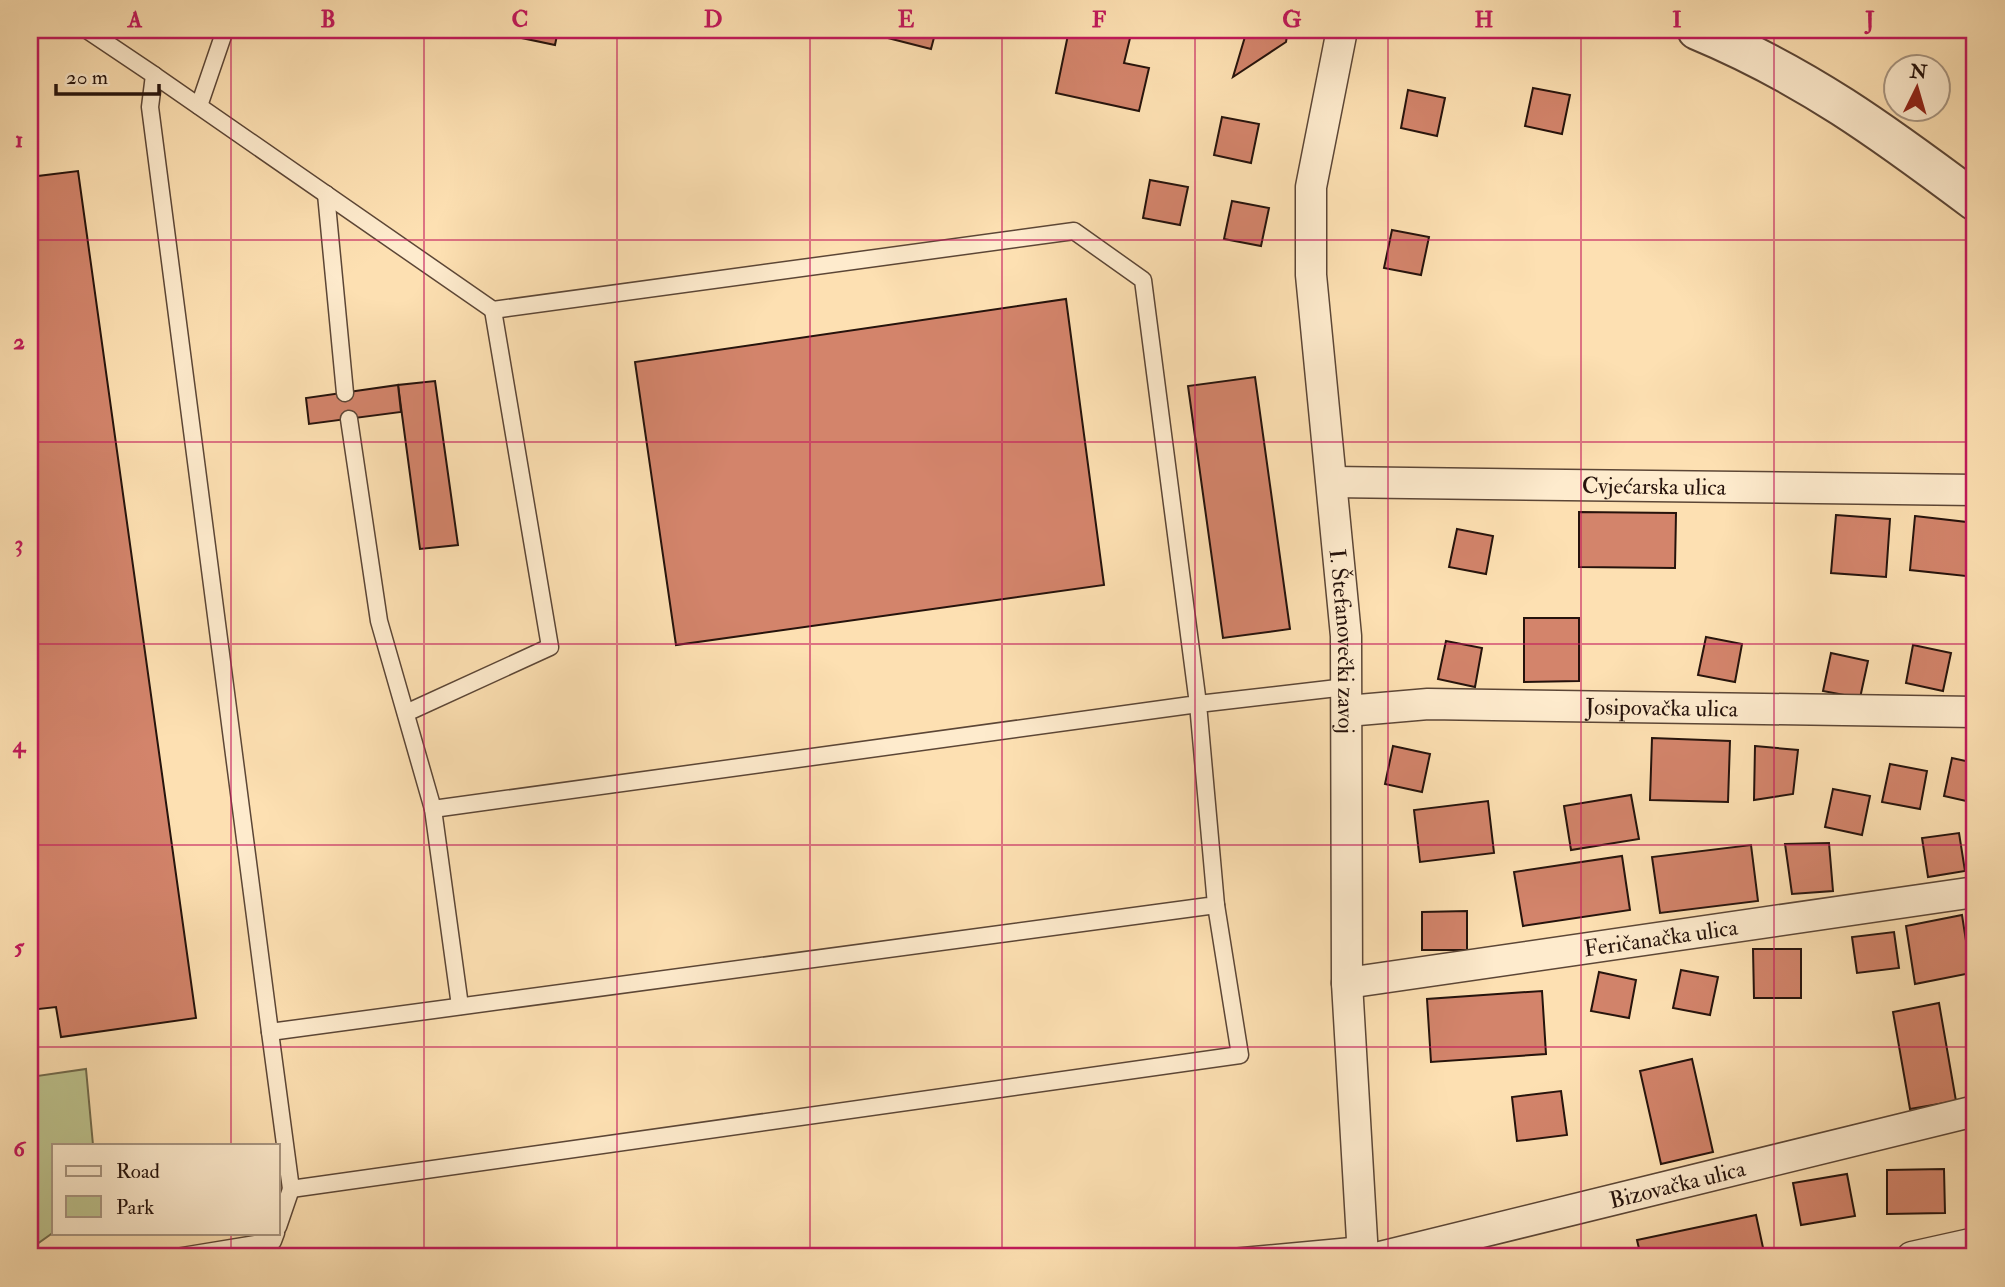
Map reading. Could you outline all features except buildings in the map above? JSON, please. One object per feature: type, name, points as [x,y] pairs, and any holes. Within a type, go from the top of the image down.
[{"type":"street","name":"I. Štefanovečki zavoj","points":[[1342,30],[1311,187],[1311,275],[1346,636],[1347,983],[1368,1253]]},
{"type":"street","points":[[1697,30],[1792,74],[1841,103],[1975,201]]},
{"type":"street","name":"Cvjećarska ulica","points":[[1332,482],[1975,490]]},
{"type":"street","name":"Josipovačka ulica","points":[[1347,699],[1427,705],[1975,712]]},
{"type":"street","name":"Feričanačka ulica","points":[[1347,983],[1975,892]]},
{"type":"street","name":"Bizovačka ulica","points":[[1368,1253],[1975,1111]]},
{"type":"street","points":[[1912,1257],[1975,1243]]},
{"type":"lane","points":[[87,30],[493,310],[1074,231],[1143,280],[1198,704],[1216,905],[1240,1055],[291,1189]]},
{"type":"lane","points":[[199,106],[225,30]]},
{"type":"lane","points":[[155,75],[150,107],[291,1189],[280,1221]]},
{"type":"lane","points":[[326,194],[345,393]]},
{"type":"lane","points":[[405,713],[550,647],[493,310]]},
{"type":"lane","points":[[349,419],[379,621],[433,809],[460,1006]]},
{"type":"lane","points":[[433,809],[1198,704],[1347,699]]},
{"type":"lane","points":[[270,1032],[1216,905]]},
{"type":"lane","points":[[176,1257],[274,1241],[276,1234]]},
{"type":"lane","points":[[1232,1257],[1368,1253]]},
{"type":"green space","points":[[86,1069],[93,1144],[52,1144],[52,1233],[30,1249],[30,1077]]}]
